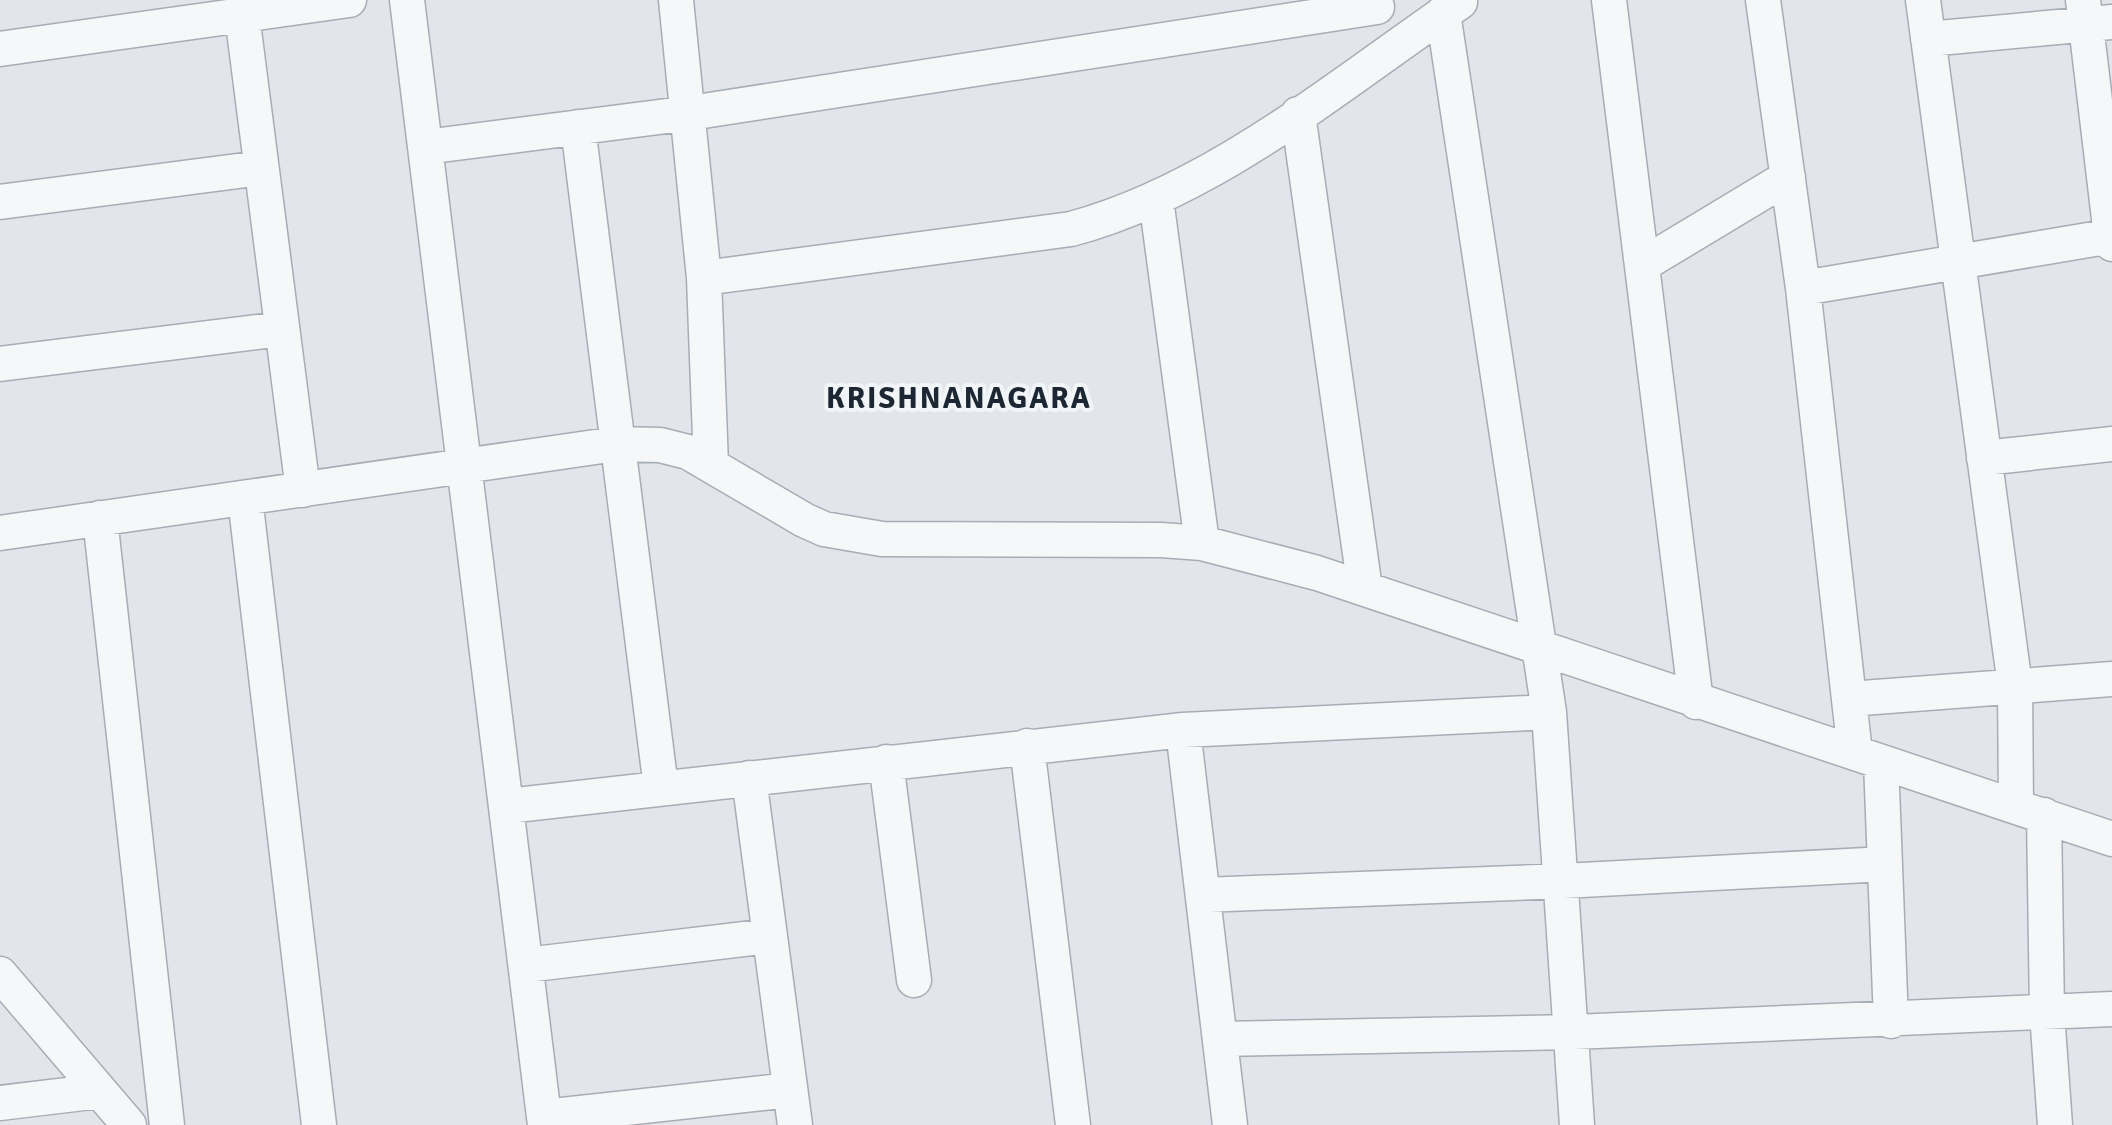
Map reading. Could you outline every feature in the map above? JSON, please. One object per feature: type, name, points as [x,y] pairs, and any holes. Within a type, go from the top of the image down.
[{"type":"street","points":[[0,49],[349,0]]},
{"type":"street","points":[[407,0],[545,1121],[707,1112],[790,1090]]},
{"type":"street","points":[[676,0],[690,113],[704,278],[711,465]]},
{"type":"street","points":[[1609,0],[1696,702]]},
{"type":"street","points":[[1763,0],[1803,288],[1849,699],[1868,757],[1885,864],[1891,1021]]},
{"type":"street","points":[[1923,0],[2030,811],[2055,1125]]},
{"type":"street","points":[[425,147],[690,113],[1377,3],[1383,55]]},
{"type":"street","points":[[704,278],[1071,229],[1108,219],[1156,199],[1298,114],[1453,7],[1549,712],[1563,881],[1577,1125]]},
{"type":"street","points":[[242,15],[303,490]]},
{"type":"street","points":[[1928,39],[2094,15],[2112,244]]},
{"type":"street","points":[[1298,114],[1365,589]]},
{"type":"street","points":[[578,127],[661,788]]},
{"type":"street","points":[[0,202],[261,168]]},
{"type":"street","points":[[1642,265],[1788,177]]},
{"type":"street","points":[[1156,199],[1202,543]]},
{"type":"street","points":[[1803,288],[2112,236]]},
{"type":"street","points":[[0,364],[282,329]]},
{"type":"street","points":[[0,533],[616,444],[660,445],[688,452],[804,520],[853,536],[882,539],[1161,540],[1202,543],[1255,555],[1539,646],[1696,702],[2112,839]]},
{"type":"street","points":[[1984,458],[2112,444]]},
{"type":"street","points":[[245,498],[319,1125]]},
{"type":"street","points":[[100,518],[167,1125]]},
{"type":"street","points":[[1849,699],[2112,679]]},
{"type":"street","points":[[507,806],[1183,730],[1549,712]]},
{"type":"street","points":[[1183,730],[1230,1125]]},
{"type":"street","points":[[1027,746],[1073,1125]]},
{"type":"street","points":[[886,762],[914,980]]},
{"type":"street","points":[[749,778],[795,1125]]},
{"type":"street","points":[[1203,895],[1885,864]]},
{"type":"street","points":[[526,965],[769,936]]},
{"type":"street","points":[[0,974],[129,1125]]},
{"type":"street","points":[[1220,1039],[1573,1032],[1891,1021],[2112,1009]]},
{"type":"street","points":[[0,1103],[100,1091]]},
{"type":"district","name":"KRISHNANAGARA","points":[[959,398]]}]
